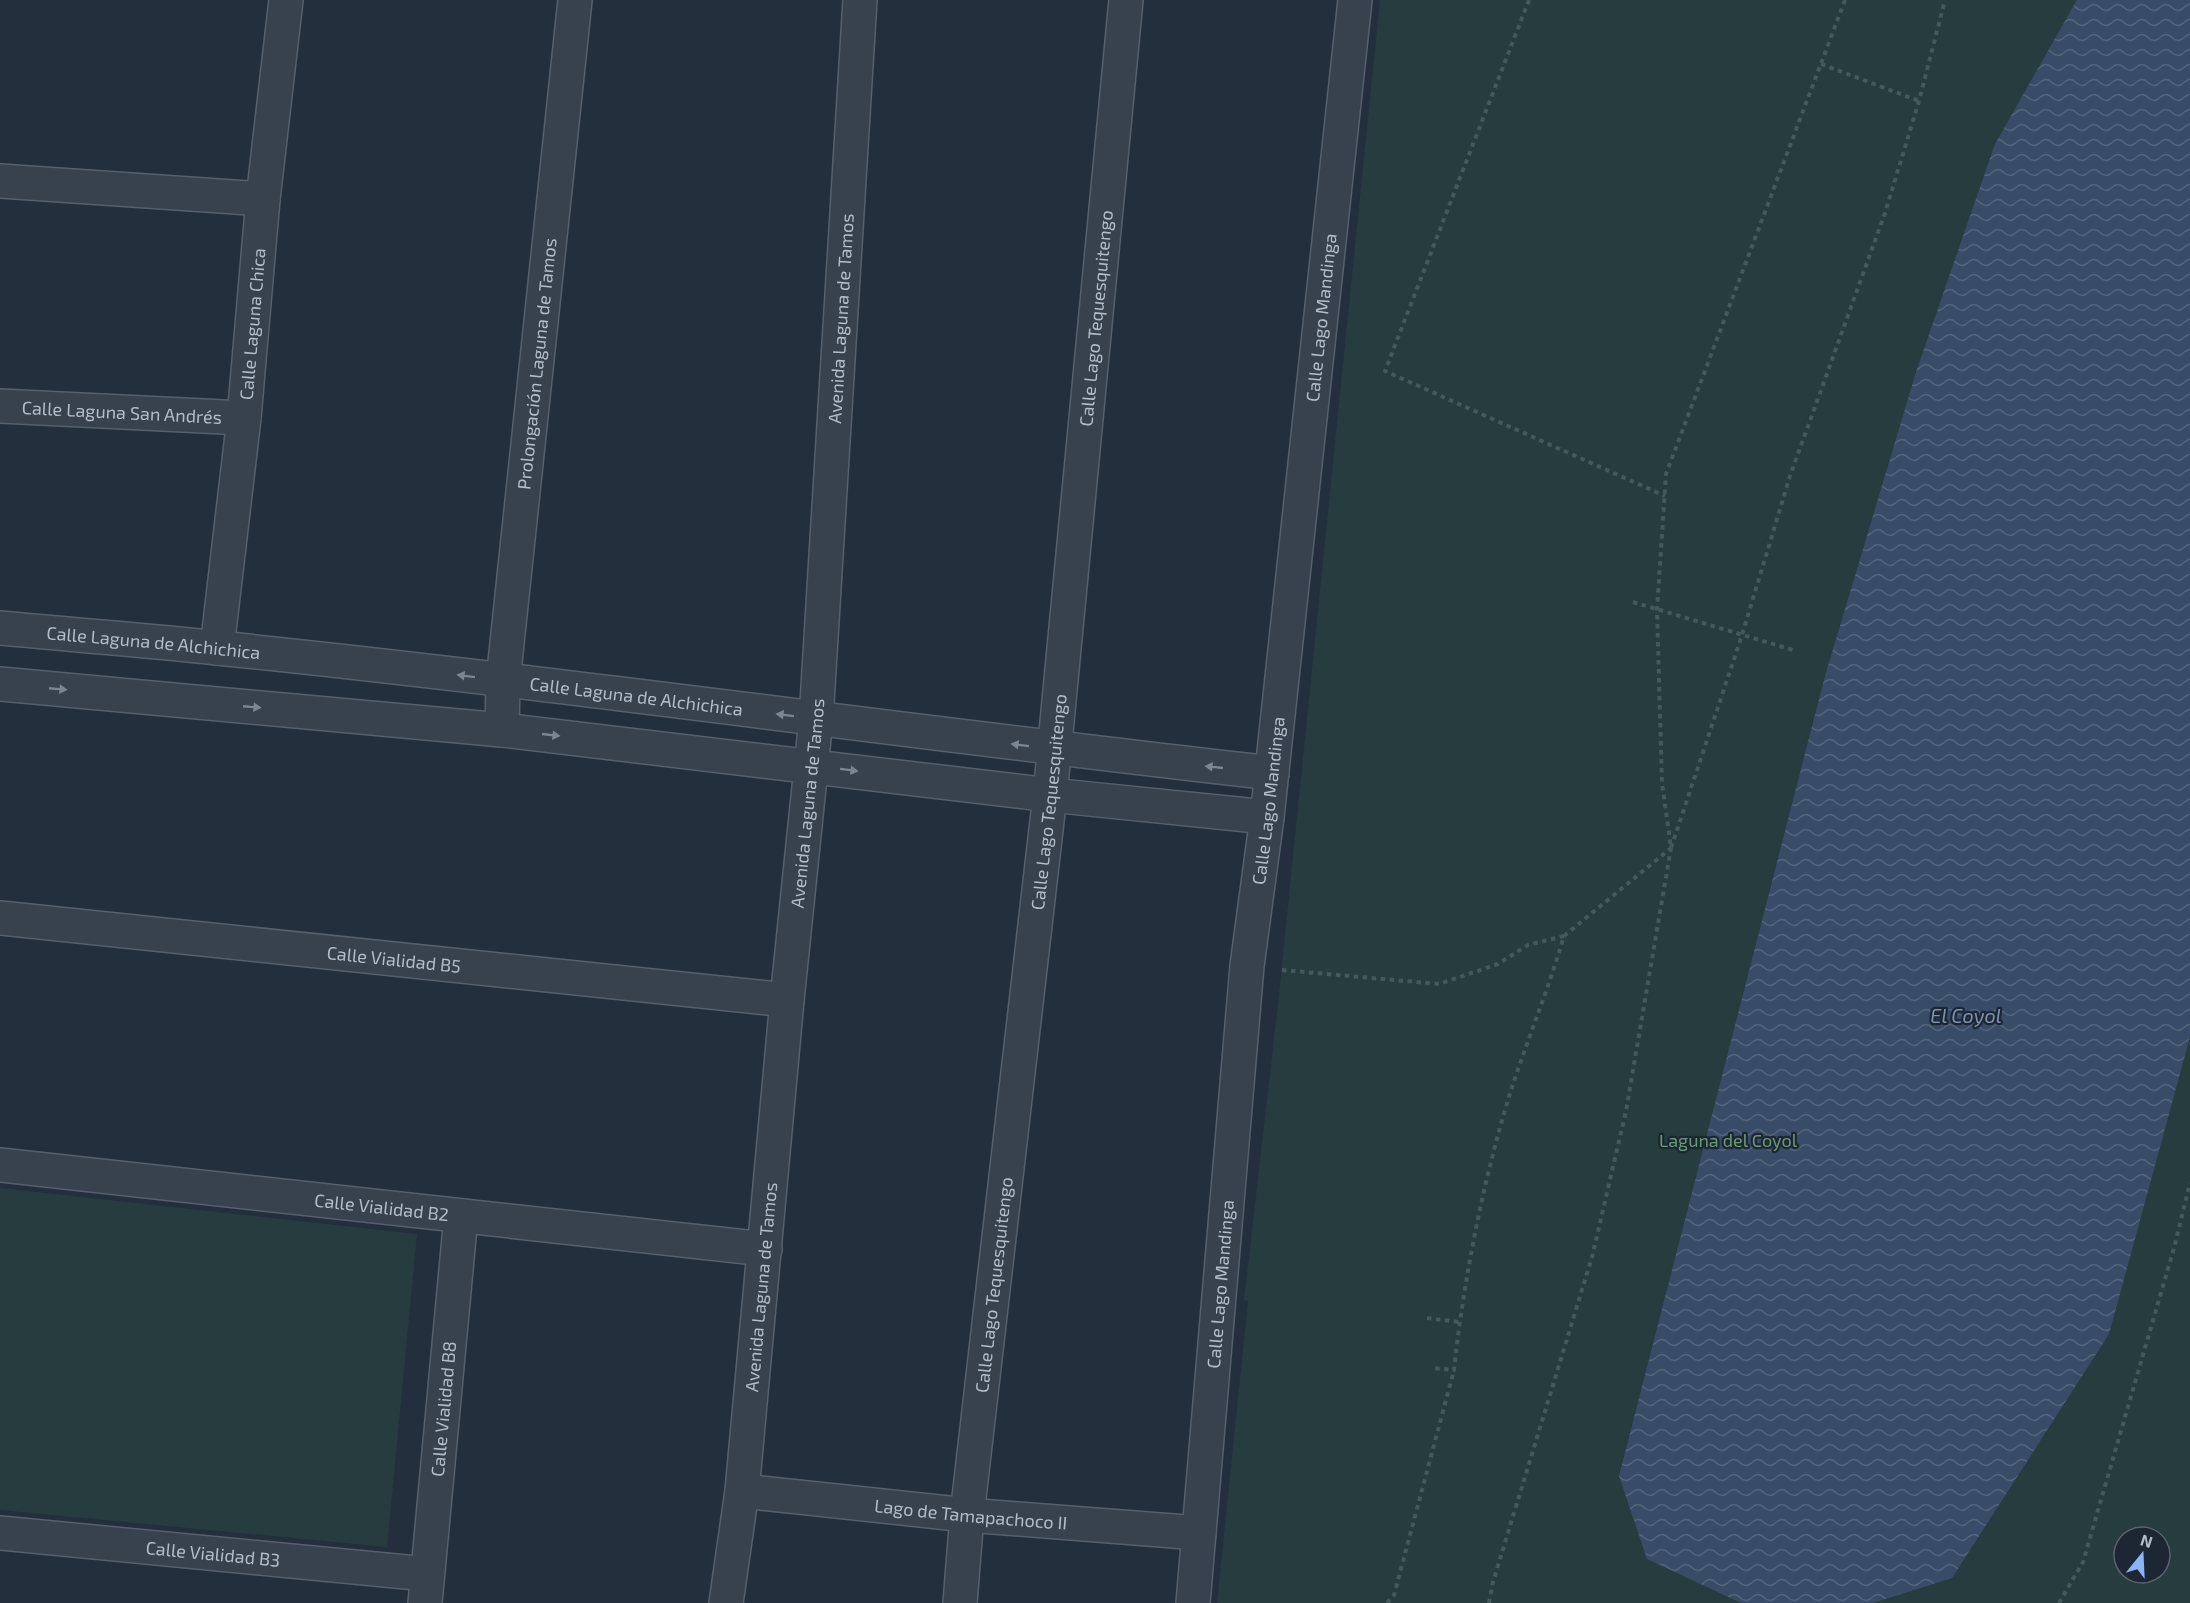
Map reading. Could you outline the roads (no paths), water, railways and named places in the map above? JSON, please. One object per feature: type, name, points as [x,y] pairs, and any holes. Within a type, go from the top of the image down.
[{"type":"street","name":"Calle Laguna Chica","points":[[218,648],[244,418],[263,199],[286,0]]},
{"type":"street","name":"Prolongación Laguna de Tamos","points":[[502,730],[503,681],[575,0]]},
{"type":"street","name":"Avenida Laguna de Tamos","points":[[726,1603],[742,1491],[787,1000],[816,718],[860,0]]},
{"type":"street","name":"Calle Lago Tequesquitengo","points":[[960,1603],[1050,795],[1126,0]]},
{"type":"street","name":"Calle Lago Mandinga","points":[[1192,1603],[1247,966],[1272,773],[1355,0]]},
{"type":"street","points":[[0,181],[263,199]]},
{"type":"street","name":"Calle Laguna San Andrés","points":[[0,406],[244,418]]},
{"type":"street","name":"Calle Laguna de Alchichica","points":[[0,628],[218,648],[816,718],[1054,749],[1272,773]]},
{"type":"street","points":[[0,684],[502,730],[1050,795],[1267,817]]},
{"type":"street","name":"Calle Vialidad B5","points":[[0,918],[787,1000]]},
{"type":"street","name":"Calle Vialidad B2","points":[[0,1165],[765,1249]]},
{"type":"street","name":"Calle Vialidad B8","points":[[426,1589],[460,1216]]},
{"type":"street","name":"Lago de Tamapachoco II","points":[[742,1491],[968,1515],[1199,1533]]},
{"type":"street","name":"Calle Vialidad B3","points":[[0,1533],[426,1589]]},
{"type":"water","name":"El Coyol","points":[[2077,0],[2190,0],[2190,1037],[2109,1334],[1952,1578],[1873,1603],[1741,1603],[1647,1559],[1619,1476],[1825,676],[1917,369],[1995,144]]},
{"type":"park label","name":"Laguna del Coyol","points":[[1728,1140]]}]
